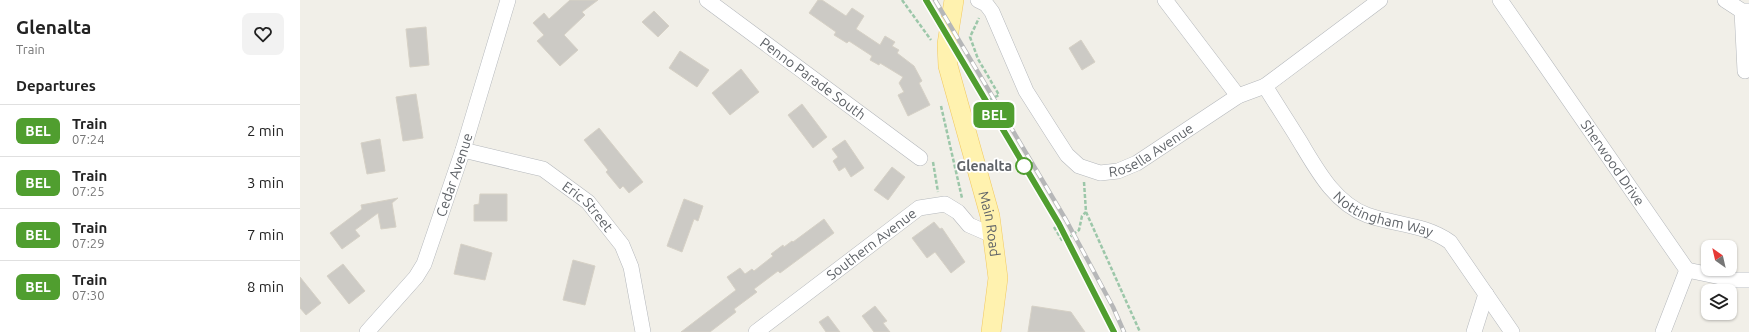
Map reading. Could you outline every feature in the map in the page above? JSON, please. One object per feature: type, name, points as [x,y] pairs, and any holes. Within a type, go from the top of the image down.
[{"type":"main road","name":"Main Road","points":[[954,0],[947,52],[948,66],[990,216],[998,278],[991,332]]},
{"type":"street","name":"Cedar Avenue","points":[[367,332],[416,277],[424,264],[463,150],[508,0]]},
{"type":"street","name":"Penno Parade South","points":[[707,0],[920,158]]},
{"type":"street","points":[[1165,0],[1238,96]]},
{"type":"street","name":"Rosella Avenue","points":[[982,2],[992,12],[1026,91],[1067,155],[1080,166],[1100,173],[1118,171],[1138,163],[1238,96],[1265,86],[1360,6],[1380,0]]},
{"type":"street","name":"Sherwood Drive","points":[[1500,0],[1687,270]]},
{"type":"street","points":[[1725,0],[1745,11],[1746,72]]},
{"type":"street","name":"Nottingham Way","points":[[1265,86],[1323,179],[1339,198],[1356,210],[1367,215],[1427,229],[1439,234],[1450,242],[1512,332]]},
{"type":"street","name":"Eric Street","points":[[463,150],[543,169],[588,202],[622,245],[631,267],[643,332]]},
{"type":"street","name":"Southern Avenue","points":[[756,332],[919,208],[946,204],[958,212],[969,226],[992,234]]},
{"type":"street","points":[[1663,332],[1687,270],[1735,280],[1749,280]]},
{"type":"street","points":[[1474,332],[1486,294]]},
{"type":"path","points":[[902,0],[931,38],[930,44]]},
{"type":"path","points":[[965,126],[981,104],[999,95],[978,59],[970,37],[982,2]]},
{"type":"path","points":[[940,101],[964,207],[958,212]]},
{"type":"path","points":[[920,158],[933,158],[939,205]]},
{"type":"path","points":[[1084,168],[1086,212],[1140,332]]},
{"type":"path","points":[[1054,227],[1063,242],[1079,230],[1082,216],[1086,212]]},
{"type":"building","points":[[570,0],[598,0],[582,12],[585,15],[564,35],[578,50],[560,66],[537,41],[544,35],[533,23],[544,13],[549,19]]},
{"type":"building","points":[[818,0],[822,0],[846,16],[852,8],[864,16],[856,29],[880,45],[885,36],[895,42],[892,46],[899,50],[897,53],[914,66],[922,81],[919,83],[930,105],[908,116],[898,95],[904,92],[899,83],[903,77],[880,63],[879,65],[870,60],[872,56],[849,41],[847,43],[834,35],[836,32],[809,13]]},
{"type":"building","points":[[654,11],[669,26],[658,37],[642,22]]},
{"type":"building","points":[[426,27],[429,65],[410,67],[406,29]]},
{"type":"building","points":[[1081,40],[1095,62],[1082,70],[1069,48]]},
{"type":"building","points":[[680,51],[709,70],[697,87],[669,68]]},
{"type":"building","points":[[741,69],[759,92],[730,115],[712,93]]},
{"type":"building","points":[[416,94],[423,138],[403,141],[396,97]]},
{"type":"building","points":[[802,104],[827,137],[813,148],[788,115]]},
{"type":"building","points":[[599,128],[643,182],[629,193],[623,186],[620,189],[606,172],[608,170],[584,140]]},
{"type":"building","points":[[380,139],[385,171],[367,174],[361,143]]},
{"type":"building","points":[[845,140],[864,168],[851,177],[845,167],[839,171],[833,161],[838,157],[832,149]]},
{"type":"building","points":[[892,167],[905,177],[888,200],[874,190]]},
{"type":"building","points":[[480,194],[507,194],[507,221],[474,221],[474,205],[479,204]]},
{"type":"building","points":[[398,198],[392,203],[396,227],[381,229],[378,213],[355,230],[360,236],[342,249],[330,233],[362,209],[361,205]]},
{"type":"building","points":[[684,199],[703,206],[698,221],[694,219],[682,252],[667,246]]},
{"type":"building","points":[[824,219],[834,233],[780,273],[778,271],[754,289],[757,292],[734,309],[736,312],[710,332],[681,332],[736,290],[727,277],[740,268],[745,274],[752,269],[754,271],[773,256],[771,254],[783,245],[784,247],[792,241],[793,242]]},
{"type":"building","points":[[934,222],[940,229],[942,228],[965,262],[951,273],[935,252],[927,258],[912,238]]},
{"type":"building","points":[[461,244],[492,253],[485,280],[454,274]]},
{"type":"building","points":[[573,260],[595,266],[585,305],[563,300]]},
{"type":"building","points":[[343,264],[365,291],[349,304],[327,276]]},
{"type":"building","points":[[300,277],[321,303],[306,315],[300,308]]},
{"type":"building","points":[[875,306],[887,321],[883,323],[890,332],[874,332],[862,316]]},
{"type":"building","points":[[1032,306],[1071,312],[1085,332],[1028,332]]},
{"type":"building","points":[[828,316],[840,332],[826,332],[819,322]]},
{"type":"railway","points":[[926,0],[1059,224],[1114,332]]},
{"type":"railway","points":[[935,0],[1066,220],[1113,307],[1124,332]]},
{"type":"train","name":"BEL","points":[[926,0],[1059,224],[1114,332]]},
{"type":"place","name":"Glenalta","points":[[1024,166]]}]
